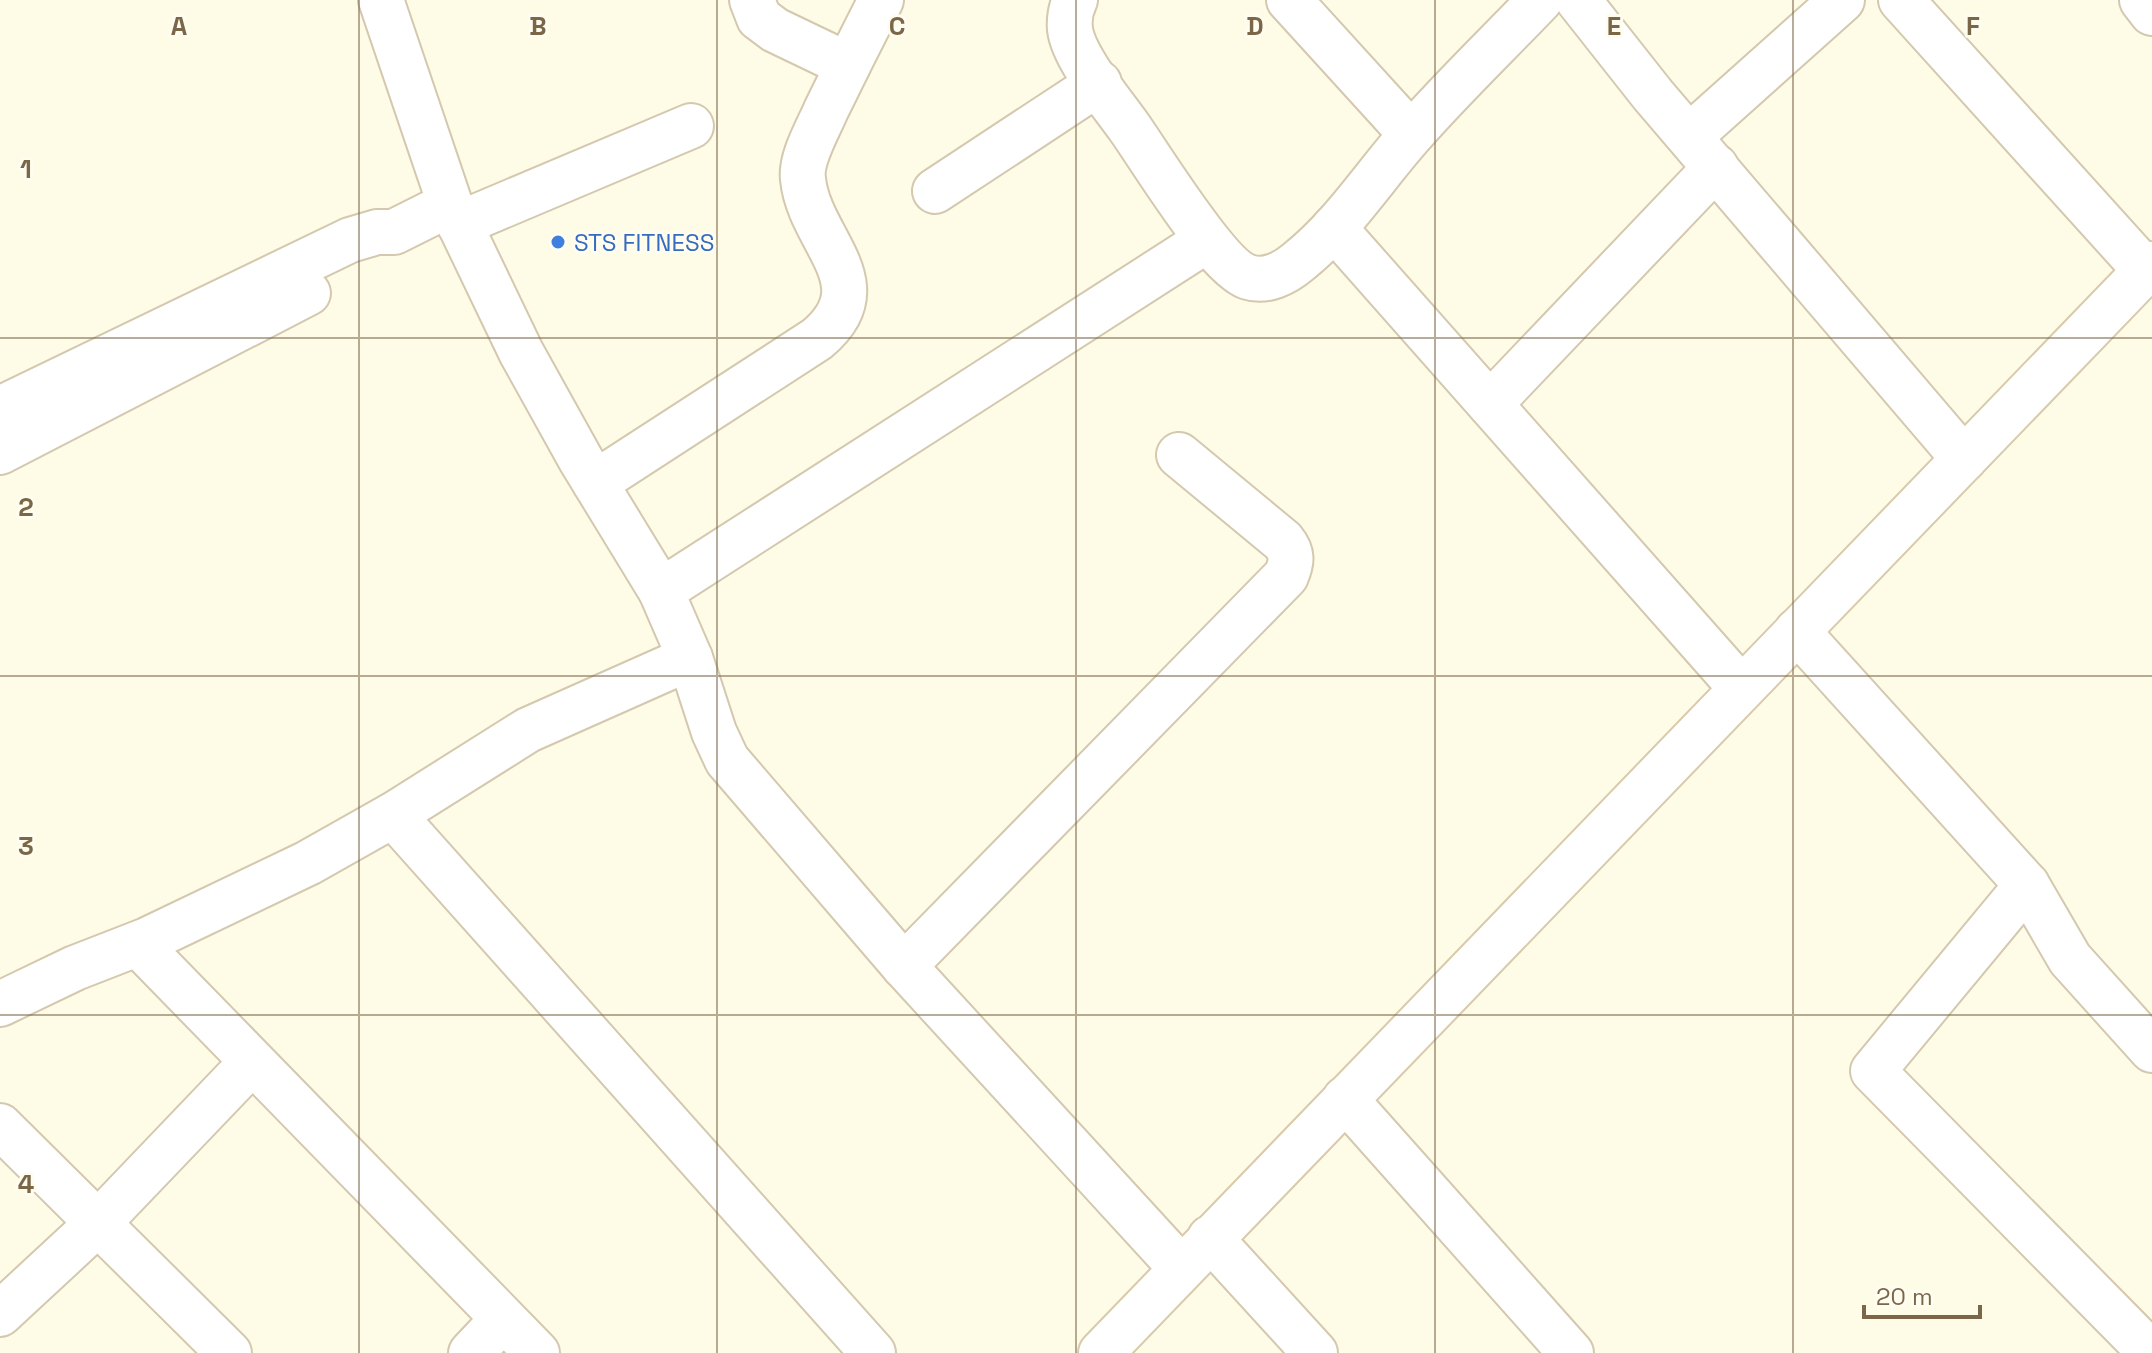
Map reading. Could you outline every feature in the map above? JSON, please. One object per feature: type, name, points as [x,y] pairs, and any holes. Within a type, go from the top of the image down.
[{"type":"street","points":[[381,0],[454,214],[521,352],[661,591],[690,658],[714,732],[727,760],[904,966],[1196,1253],[1315,1353]]},
{"type":"street","points":[[752,0],[759,18],[775,30],[848,65]]},
{"type":"street","points":[[595,483],[817,339],[832,326],[844,305],[844,283],[807,201],[802,176],[810,145],[881,0]]},
{"type":"street","points":[[1075,0],[1070,29],[1077,51],[1207,240],[1235,271],[1251,278],[1268,279],[1298,263],[1334,228],[1411,134],[1540,0]]},
{"type":"street","points":[[1289,0],[1411,134]]},
{"type":"street","points":[[1578,0],[1653,95],[1964,459]]},
{"type":"street","points":[[1490,404],[1703,152],[1842,0]]},
{"type":"street","points":[[1101,1353],[2149,268],[1901,0]]},
{"type":"street","points":[[2142,0],[2152,13]]},
{"type":"street","points":[[935,191],[1099,83]]},
{"type":"street","points":[[0,409],[350,240],[377,232],[394,232],[454,214],[691,126]]},
{"type":"street","points":[[1334,228],[1741,688]]},
{"type":"street","points":[[0,452],[352,270],[383,248],[394,232]]},
{"type":"street","points":[[661,591],[1207,240]]},
{"type":"street","points":[[904,966],[1286,576],[1292,562],[1290,549],[1283,541],[1179,455]]},
{"type":"street","points":[[1797,631],[2027,885],[2070,959],[2152,1050]]},
{"type":"street","points":[[0,1004],[75,968],[138,944],[308,863],[393,815],[528,730],[690,658]]},
{"type":"street","points":[[393,815],[873,1353]]},
{"type":"street","points":[[2027,885],[1873,1071],[2151,1353]]},
{"type":"street","points":[[138,944],[537,1353]]},
{"type":"street","points":[[0,1314],[98,1223],[252,1062]]},
{"type":"street","points":[[1345,1099],[1571,1353]]},
{"type":"street","points":[[0,1126],[229,1353]]},
{"type":"street","points":[[471,1353],[503,1319]]},
{"type":"place","name":"STS FITNESS","points":[[558,242]]}]
